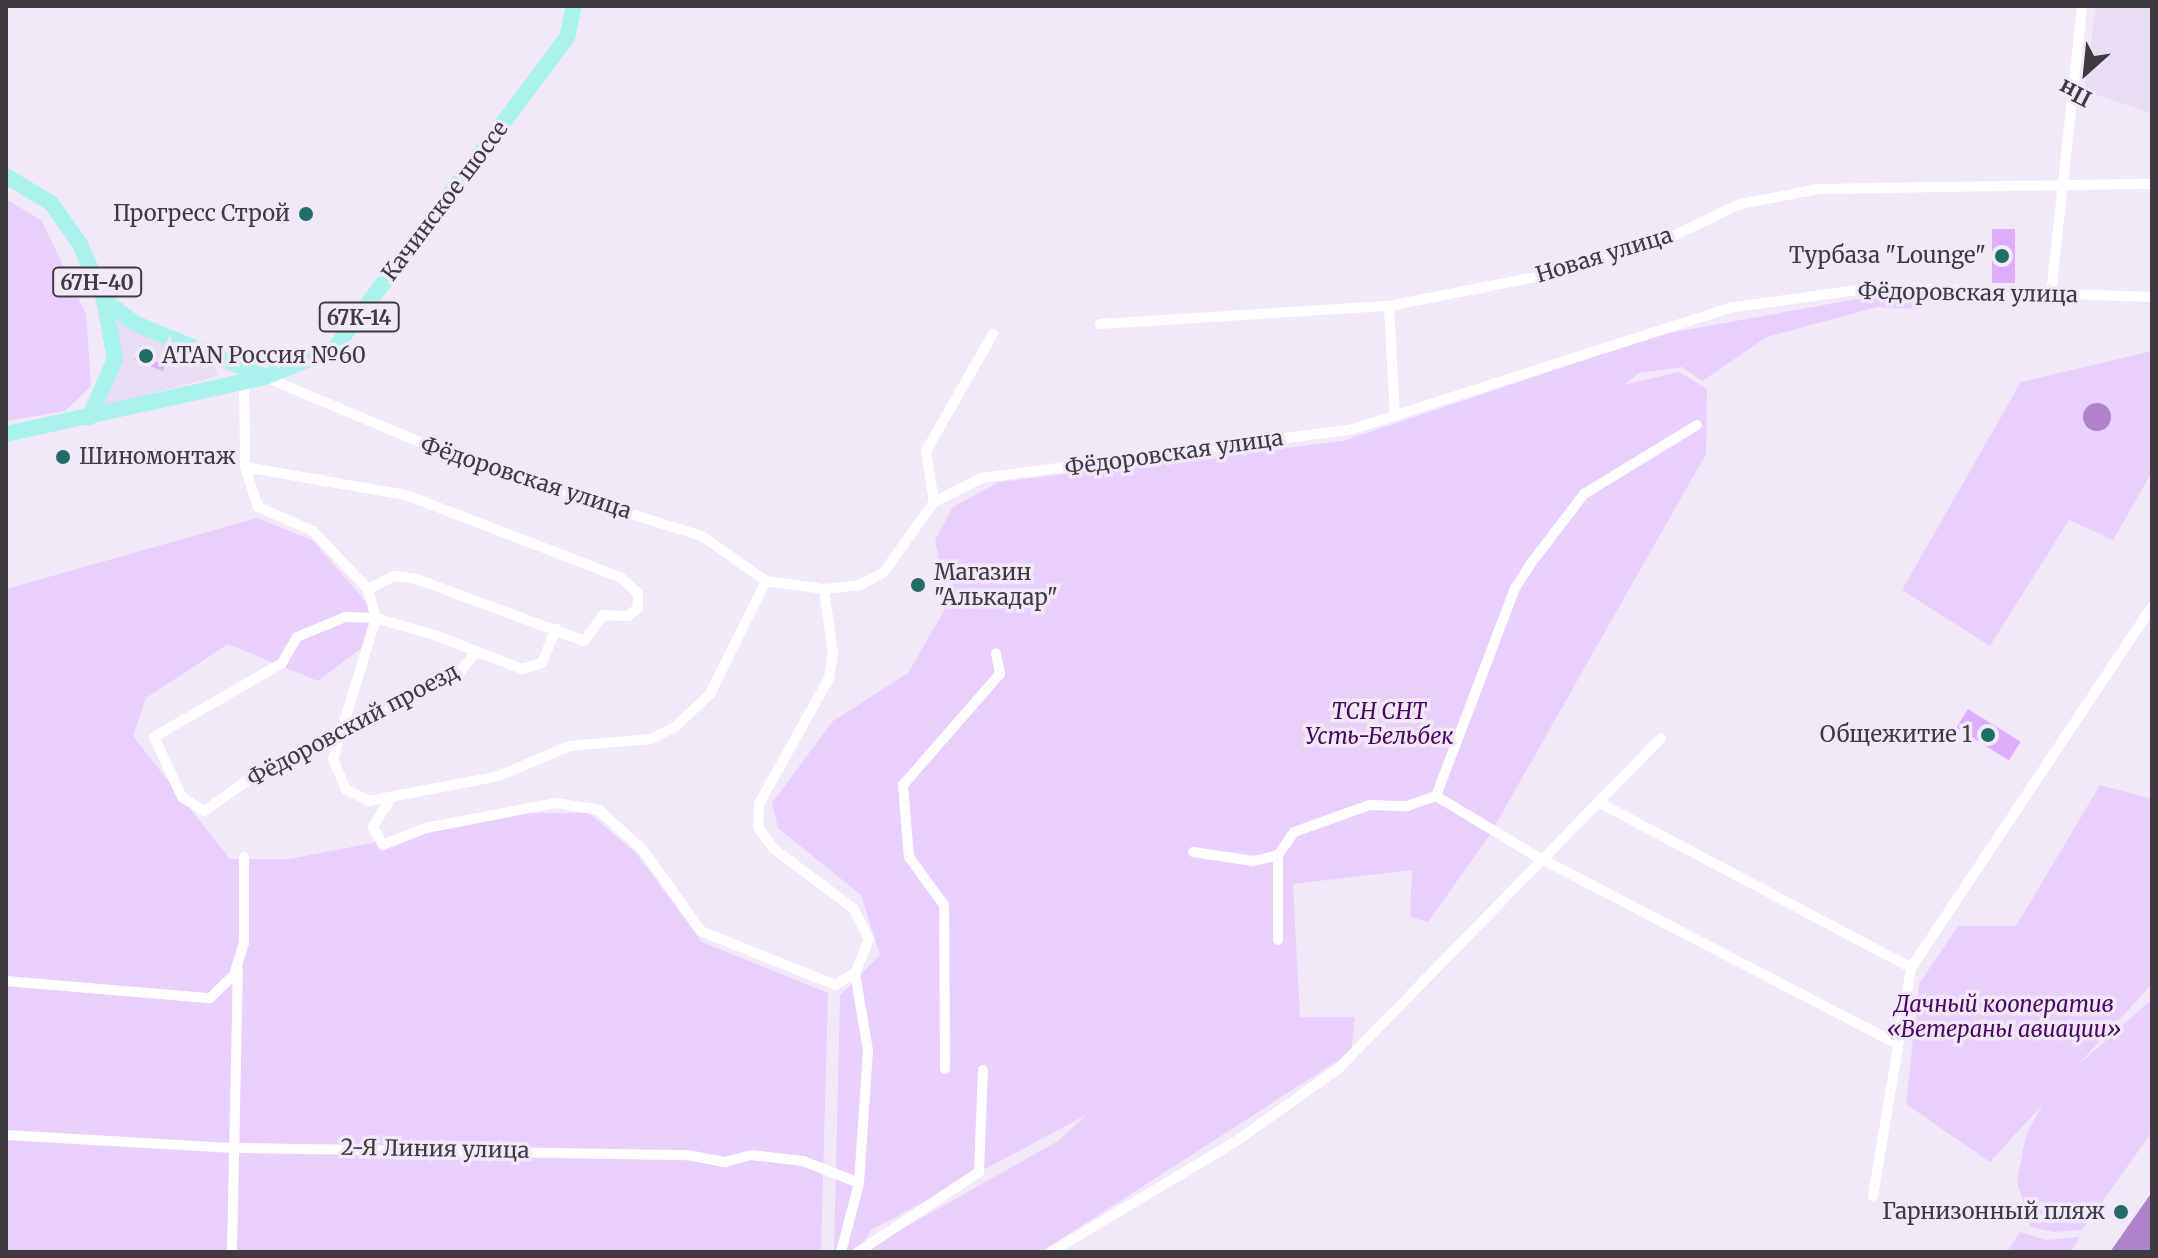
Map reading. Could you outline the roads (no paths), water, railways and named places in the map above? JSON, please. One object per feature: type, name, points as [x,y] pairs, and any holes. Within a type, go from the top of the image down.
[{"type":"main road","name":"Качинское шоссе","points":[[6,434],[89,418],[244,379],[265,377],[334,349],[567,38],[574,6]]},
{"type":"main road","name":"67H-40","points":[[6,176],[51,203],[80,244],[104,300],[115,359],[89,418]]},
{"type":"main road","name":"67H-40","points":[[104,300],[136,324],[265,377]]},
{"type":"street","points":[[2051,293],[2060,186],[2082,6]]},
{"type":"street","name":"Новая улица","points":[[1100,324],[1389,306],[1570,270],[1661,242],[1740,204],[1819,189],[2152,184]]},
{"type":"street","name":"Фёдоровская улица","points":[[265,377],[477,466],[702,536],[766,581],[824,589],[860,585],[884,572],[934,502],[982,478],[1353,429],[1729,308],[1878,287],[2152,297]]},
{"type":"street","points":[[1389,306],[1395,416]]},
{"type":"street","points":[[934,502],[926,451],[993,334]]},
{"type":"street","points":[[244,379],[245,467],[258,507],[313,531],[368,589],[376,618],[333,759],[346,789],[389,801],[499,776],[569,746],[651,739],[676,726],[710,694],[766,581]]},
{"type":"street","points":[[1436,796],[1515,588],[1532,562],[1584,494],[1697,425]]},
{"type":"street","points":[[245,467],[406,495],[620,577],[638,593],[638,608],[628,616],[603,615],[592,640],[416,579],[394,576],[368,589]]},
{"type":"street","points":[[824,589],[833,653],[829,678],[759,804],[758,827],[774,849],[853,908],[869,939],[855,973],[868,1051],[859,1183],[841,1252]]},
{"type":"street","points":[[1873,1196],[1895,1043],[1911,968],[2152,606]]},
{"type":"street","name":"Фёдоровский проезд","points":[[376,618],[345,617],[297,637],[282,663],[154,737],[182,797],[204,811],[267,767],[458,674],[475,653]]},
{"type":"street","points":[[376,618],[475,653],[532,666],[548,654],[556,629]]},
{"type":"street","points":[[945,1069],[944,905],[909,857],[903,785],[1000,674],[996,653]]},
{"type":"street","points":[[1051,1252],[1235,1142],[1339,1068],[1549,858],[1661,738]]},
{"type":"street","points":[[1278,940],[1278,855],[1294,832],[1370,805],[1407,806],[1436,796],[1895,1043]]},
{"type":"street","points":[[389,801],[373,827],[383,845],[541,805],[599,810],[643,850],[701,931],[835,985],[855,973]]},
{"type":"street","points":[[1598,802],[1911,968]]},
{"type":"street","points":[[1193,852],[1253,861],[1278,855]]},
{"type":"street","points":[[232,1252],[238,964],[244,857]]},
{"type":"street","points":[[6,981],[210,998],[238,964]]},
{"type":"street","points":[[858,1252],[970,1185],[979,1172],[983,1070]]},
{"type":"street","name":"2-Я Линия улица","points":[[6,1135],[234,1148],[510,1149],[725,1162],[751,1155],[803,1161],[859,1183]]},
{"type":"place","name":"Прогресс Строй","points":[[306,214]]},
{"type":"place","name":"Турбаза \"Lounge\"","points":[[2002,256]]},
{"type":"place","name":"ATAN Россия №60","points":[[146,356]]},
{"type":"place","name":"Шиномонтаж","points":[[63,457]]},
{"type":"place","name":"Магазин \"Алькадар\"","points":[[918,585]]},
{"type":"place","name":"Общежитие 1","points":[[1988,735]]},
{"type":"place","name":"Гарнизонный пляж","points":[[2121,1212]]},
{"type":"park label","name":"ТСН СНТ Усть-Бельбек","points":[[1379,724]]},
{"type":"park label","name":"Дачный кооператив «Ветераны авиации»","points":[[2004,1016]]}]
